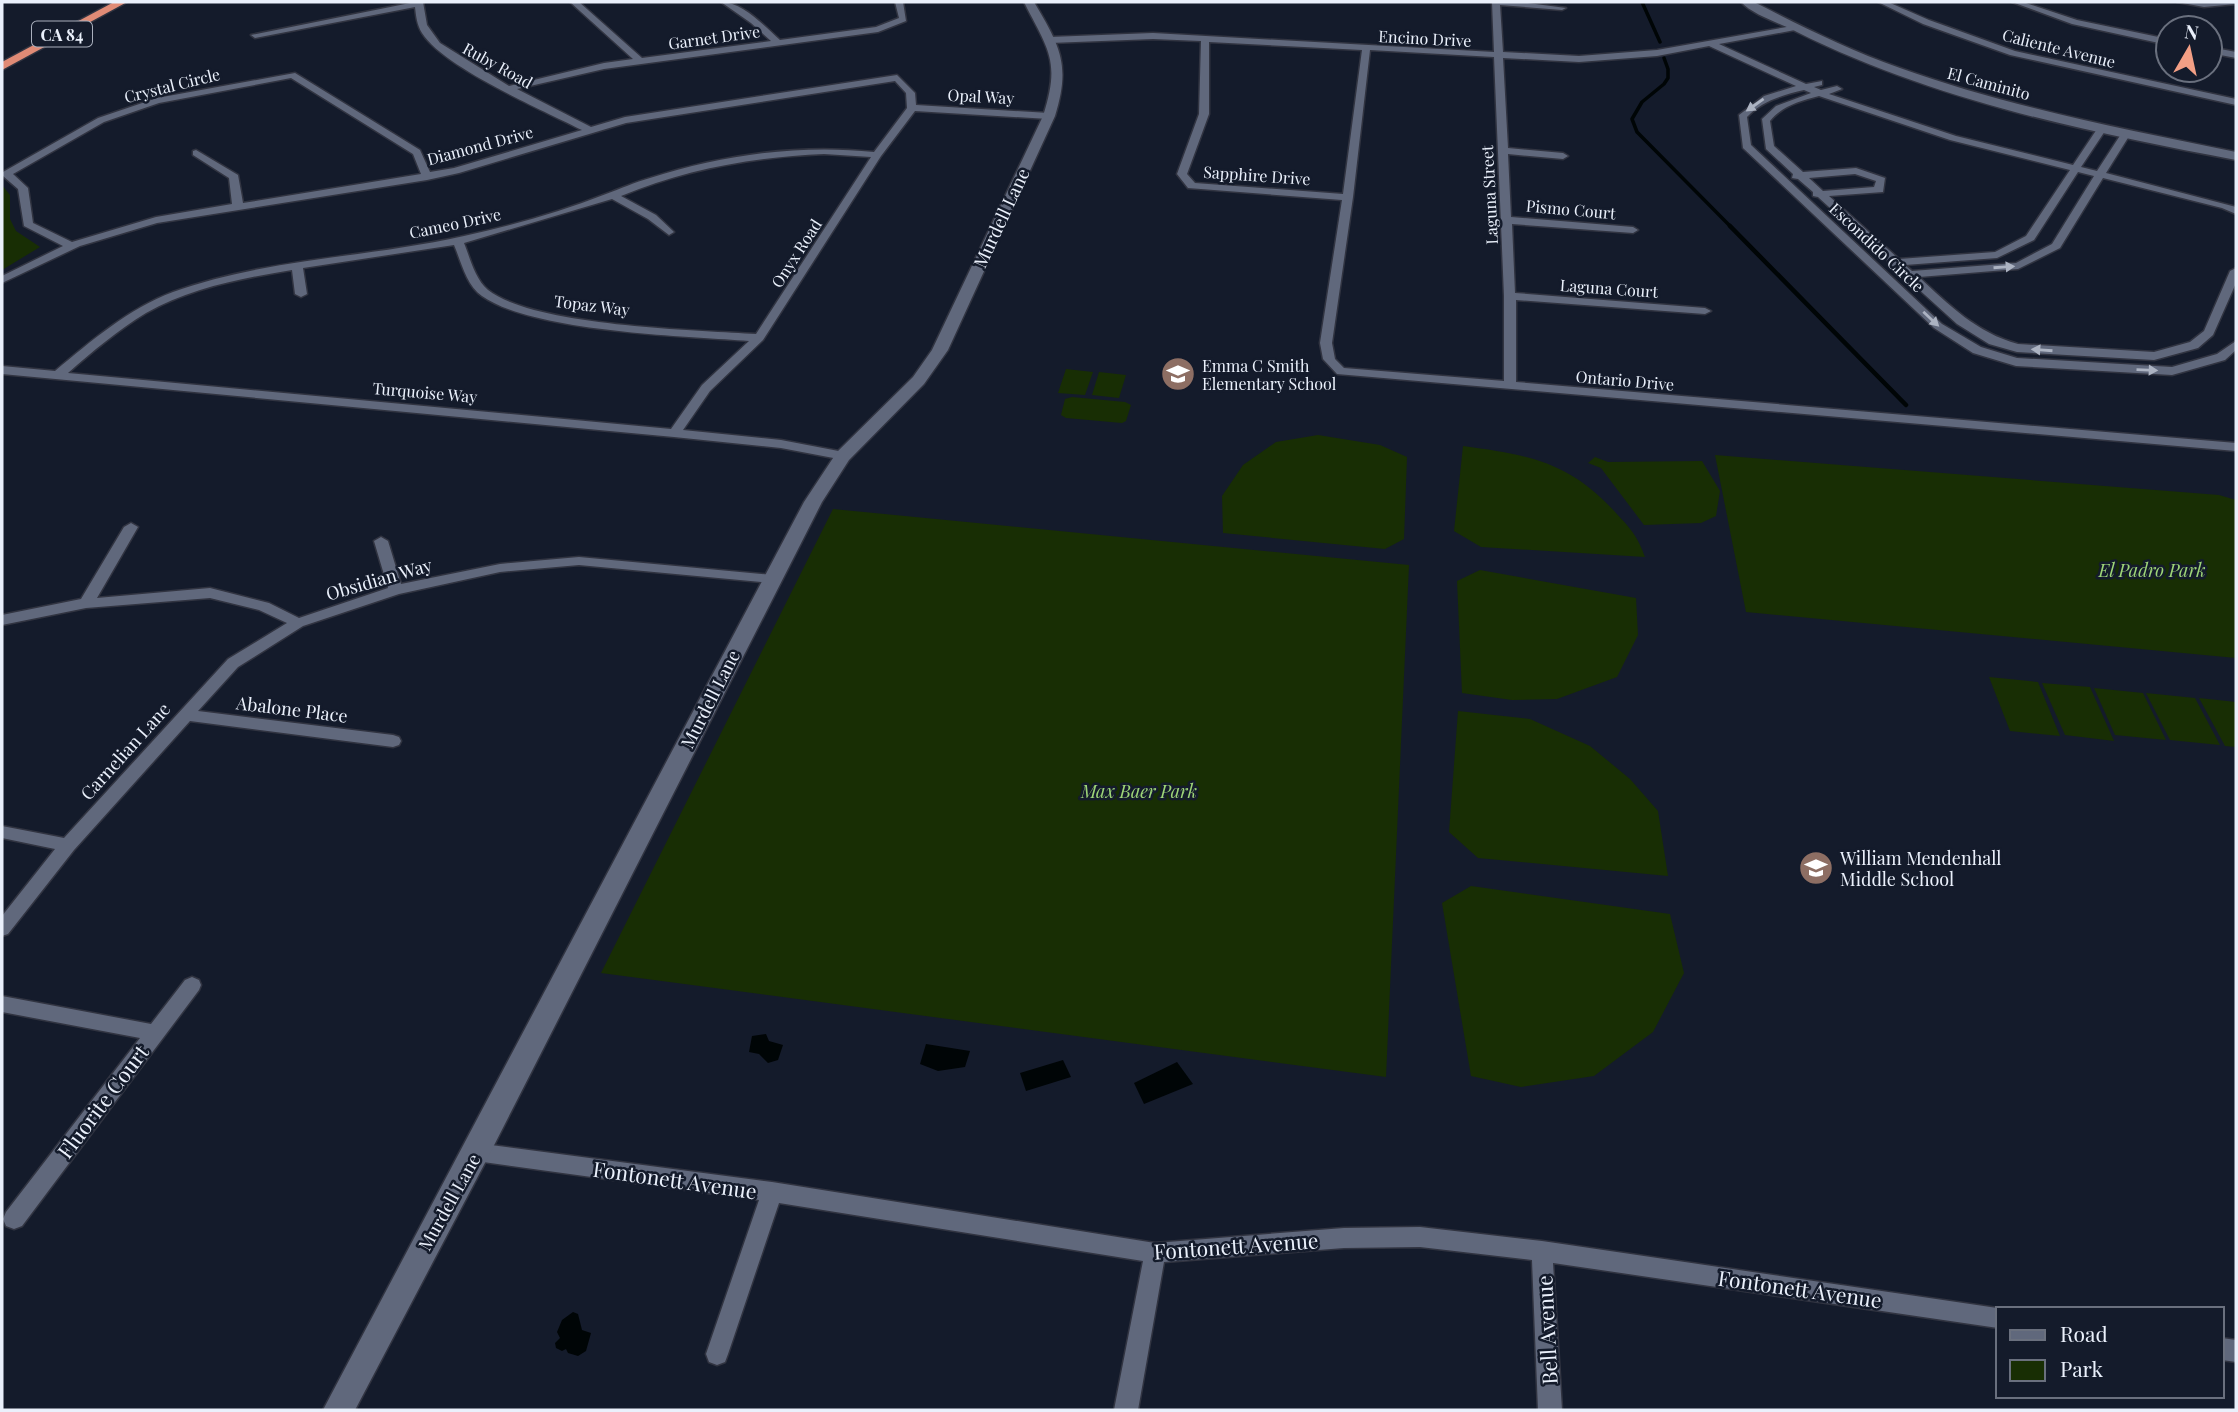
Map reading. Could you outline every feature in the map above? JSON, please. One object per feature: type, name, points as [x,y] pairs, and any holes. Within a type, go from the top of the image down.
[{"type":"highway","points":[[2,55],[101,2]]},
{"type":"highway","name":"CA 84","points":[[2,67],[122,2]]},
{"type":"street","points":[[574,2],[640,61]]},
{"type":"street","points":[[725,2],[754,22],[776,42]]},
{"type":"street","name":"Garnet Drive","points":[[511,88],[583,70],[889,26],[903,19],[899,2]]},
{"type":"street","name":"Murdell Lane","points":[[338,1410],[476,1152],[813,502],[844,456],[926,373],[940,350],[1049,116],[1059,88],[1058,57],[1029,2]]},
{"type":"street","points":[[1496,2],[1562,8]]},
{"type":"street","name":"Laguna Street","points":[[1496,2],[1510,296],[1510,386]]},
{"type":"street","name":"El Caminito","points":[[1746,2],[1795,27],[1913,77],[1999,103],[2236,156]]},
{"type":"street","points":[[1885,3],[1904,2]]},
{"type":"street","points":[[2016,2],[2075,22],[2154,39]]},
{"type":"street","points":[[2181,2],[2204,5],[2234,2]]},
{"type":"street","points":[[255,35],[419,3]]},
{"type":"street","name":"Ruby Road","points":[[419,3],[421,22],[428,36],[468,66],[590,130]]},
{"type":"street","name":"Caliente Avenue","points":[[1885,3],[1926,22],[2012,53],[2236,102]]},
{"type":"street","name":"Encino Drive","points":[[1050,40],[1205,38],[1500,57],[1620,58],[1795,27]]},
{"type":"street","name":"Sapphire Drive","points":[[1205,38],[1204,114],[1182,174],[1192,186],[1348,197]]},
{"type":"street","points":[[1715,42],[1805,87]]},
{"type":"street","points":[[1715,42],[1820,89],[1953,138],[2103,171],[2226,205],[2236,211]]},
{"type":"street","name":"Ontario Drive","points":[[1366,49],[1348,197],[1326,343],[1326,355],[1331,364],[1341,371],[1369,376],[2236,447]]},
{"type":"street","name":"Crystal Circle","points":[[71,245],[28,224],[23,188],[7,174],[101,120],[157,101],[292,75],[417,152],[427,177]]},
{"type":"street","name":"Diamond Drive","points":[[2,281],[49,253],[156,220],[427,177],[478,165],[590,130],[667,112],[897,78],[910,93],[912,108]]},
{"type":"street","name":"Escondido Circle","points":[[1820,89],[1805,87],[1751,105],[1742,117],[1746,146],[1938,326],[1978,350],[2016,362],[2097,368],[2172,371],[2221,357],[2236,344]]},
{"type":"street","points":[[1820,89],[1837,89],[1962,131],[2078,165]]},
{"type":"street","name":"Escondido Circle","points":[[1820,89],[1771,111],[1765,121],[1769,147],[1961,322],[1993,341],[2017,348],[2154,356],[2194,345],[2209,332],[2236,271]]},
{"type":"street","points":[[145,94],[157,101]]},
{"type":"street","name":"Opal Way","points":[[912,108],[1049,116]]},
{"type":"street","name":"Onyx Road","points":[[674,433],[706,388],[759,338],[877,155],[912,108]]},
{"type":"street","points":[[1874,264],[1997,255],[2030,237],[2102,128]]},
{"type":"street","points":[[1887,276],[2018,266],[2056,246],[2126,133]]},
{"type":"street","points":[[1502,150],[1563,156]]},
{"type":"street","name":"Cameo Drive","points":[[58,375],[114,328],[156,304],[220,282],[458,241],[535,222],[661,177],[775,156],[824,151],[877,155]]},
{"type":"street","points":[[196,153],[234,177],[238,207]]},
{"type":"street","points":[[1780,177],[1856,171],[1881,180],[1879,190],[1798,196]]},
{"type":"street","points":[[2103,171],[2236,198]]},
{"type":"street","points":[[612,195],[652,217],[669,232]]},
{"type":"street","name":"Pismo Court","points":[[1507,220],[1633,230]]},
{"type":"street","points":[[2030,237],[2056,246]]},
{"type":"street","name":"Topaz Way","points":[[458,241],[478,286],[486,295],[529,313],[580,321],[759,338]]},
{"type":"street","points":[[297,267],[301,294]]},
{"type":"street","name":"Laguna Court","points":[[1510,296],[1705,311]]},
{"type":"street","points":[[2088,353],[2097,368]]},
{"type":"street","name":"Turquoise Way","points":[[2,370],[674,433],[781,444],[844,456]]},
{"type":"street","points":[[86,603],[131,527]]},
{"type":"street","points":[[381,541],[396,590]]},
{"type":"street","name":"Obsidian Way","points":[[298,623],[396,590],[500,568],[579,561],[773,579]]},
{"type":"street","points":[[2,620],[86,603],[210,593],[264,606],[298,623]]},
{"type":"street","name":"Carnelian Lane","points":[[2,929],[68,845],[233,663],[298,623]]},
{"type":"street","name":"Abalone Place","points":[[185,715],[393,741]]},
{"type":"street","points":[[2,832],[68,845]]},
{"type":"street","name":"Fluorite Court","points":[[14,1219],[192,985]]},
{"type":"street","points":[[2,1003],[154,1033]]},
{"type":"street","name":"Fontonett Avenue","points":[[476,1152],[772,1192],[1155,1253],[1344,1237],[1420,1237],[1542,1251],[1996,1317]]},
{"type":"street","points":[[717,1354],[772,1192]]},
{"type":"street","name":"Bell Avenue","points":[[1542,1251],[1550,1410]]},
{"type":"street","points":[[1126,1410],[1155,1253]]},
{"type":"green space","points":[[2,185],[10,195],[10,219],[16,231],[40,247],[2,270]]},
{"type":"green space","points":[[1066,369],[1093,372],[1085,395],[1058,393]]},
{"type":"green space","points":[[1099,372],[1126,375],[1119,398],[1092,395]]},
{"type":"green space","points":[[1072,397],[1125,402],[1131,405],[1126,421],[1122,423],[1066,418],[1061,415],[1065,399]]},
{"type":"green space","points":[[1318,435],[1380,445],[1407,457],[1404,539],[1385,549],[1223,533],[1222,496],[1243,465],[1276,442]]},
{"type":"green space","points":[[1463,446],[1528,457],[1564,471],[1582,482],[1616,513],[1634,534],[1645,557],[1481,547],[1454,531]]},
{"type":"green space","name":"El Padro Park","points":[[1715,455],[2219,495],[2236,500],[2236,658],[1746,612]]},
{"type":"green space","points":[[1595,457],[1608,462],[1702,461],[1720,491],[1716,516],[1701,523],[1644,525],[1601,468],[1588,463]]},
{"type":"green space","name":"Max Baer Park","points":[[833,509],[1409,565],[1386,1077],[601,973]]},
{"type":"green space","points":[[1480,570],[1636,598],[1638,635],[1617,677],[1557,699],[1512,700],[1462,693],[1457,581]]},
{"type":"green space","points":[[1989,677],[2038,682],[2060,736],[2010,731]]},
{"type":"green space","points":[[2042,683],[2090,687],[2114,741],[2065,735]]},
{"type":"green space","points":[[2094,688],[2143,693],[2166,740],[2115,735]]},
{"type":"green space","points":[[2146,693],[2195,698],[2220,745],[2170,740]]},
{"type":"green space","points":[[2199,698],[2236,702],[2236,747],[2225,746]]},
{"type":"green space","points":[[1458,711],[1530,719],[1590,746],[1630,779],[1658,811],[1668,876],[1478,858],[1449,832]]},
{"type":"green space","points":[[1471,886],[1670,914],[1684,973],[1653,1032],[1594,1076],[1521,1087],[1471,1076],[1442,903]]},
{"type":"shaded area","points":[[766,1034],[769,1041],[783,1045],[778,1060],[768,1063],[759,1054],[749,1052],[752,1036]]},
{"type":"shaded area","points":[[926,1044],[970,1051],[965,1067],[938,1071],[920,1064]]},
{"type":"shaded area","points":[[1063,1060],[1071,1077],[1026,1091],[1020,1073]]},
{"type":"shaded area","points":[[1177,1062],[1193,1084],[1144,1104],[1134,1083]]},
{"type":"shaded area","points":[[573,1312],[578,1314],[582,1330],[591,1333],[586,1351],[578,1356],[568,1353],[566,1349],[562,1351],[556,1348],[555,1343],[560,1338],[557,1332],[562,1320]]},
{"type":"waterway","points":[[1642,2],[1660,42]]},
{"type":"waterway","points":[[1664,58],[1668,78],[1642,102],[1632,119],[1637,132],[1732,228]]},
{"type":"waterway","points":[[1730,226],[1906,405]]},
{"type":"place","name":"Emma C Smith Elementary School","points":[[1178,374]]},
{"type":"place","name":"William Mendenhall Middle School","points":[[1816,868]]}]
